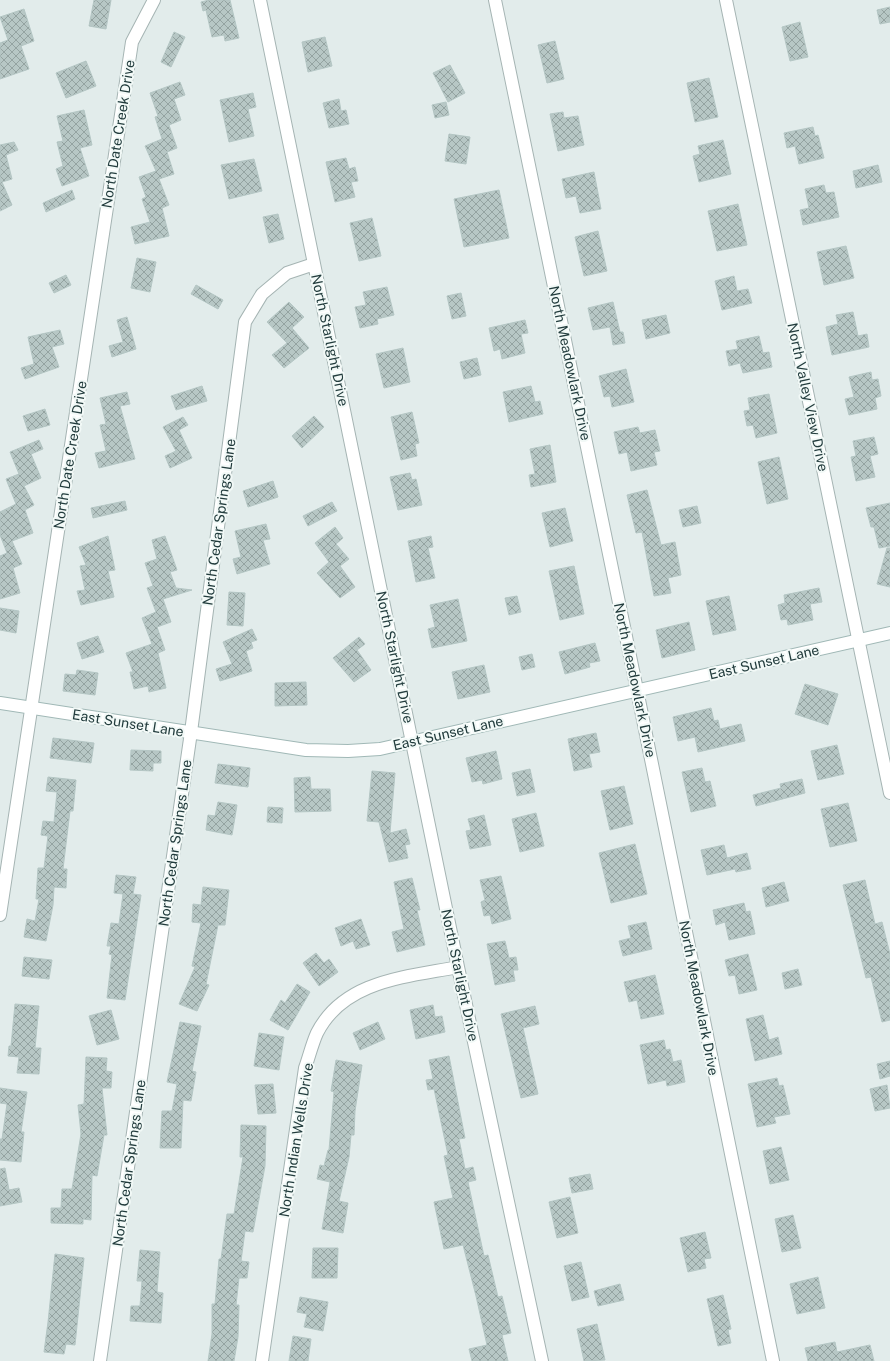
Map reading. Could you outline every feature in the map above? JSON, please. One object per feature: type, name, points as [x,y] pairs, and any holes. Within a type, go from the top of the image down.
[{"type":"street","name":"North Date Creek Drive","points":[[0,915],[132,42],[154,0]]},
{"type":"street","name":"North Starlight Drive","points":[[260,0],[458,966],[542,1361]]},
{"type":"street","name":"North Meadowlark Drive","points":[[495,0],[773,1361]]},
{"type":"street","name":"North Valley View Drive","points":[[726,0],[890,793]]},
{"type":"street","name":"North Cedar Springs Lane","points":[[100,1361],[191,732],[245,322],[262,294],[287,273],[314,264]]},
{"type":"street","name":"East Sunset Lane","points":[[0,703],[306,750],[348,751],[380,749],[890,633]]},
{"type":"street","name":"North Indian Wells Drive","points":[[262,1361],[305,1068],[317,1033],[333,1010],[356,992],[380,982],[458,966]]},
{"type":"building","points":[[94,0],[111,0],[106,29],[89,26]]},
{"type":"building","points":[[209,0],[230,0],[239,38],[225,41],[224,35],[212,37],[206,10],[203,11],[201,2]]},
{"type":"building","points":[[890,7],[890,22],[880,24],[877,10]]},
{"type":"building","points":[[24,9],[34,41],[21,46],[29,69],[0,79],[0,43],[8,40],[0,17]]},
{"type":"building","points":[[800,22],[808,57],[790,61],[782,27]]},
{"type":"building","points":[[174,32],[185,37],[171,67],[161,62]]},
{"type":"building","points":[[325,37],[332,66],[308,72],[302,42]]},
{"type":"building","points":[[555,41],[564,79],[547,83],[538,45]]},
{"type":"building","points":[[86,61],[96,86],[66,98],[56,73]]},
{"type":"building","points":[[450,65],[465,93],[448,102],[433,73]]},
{"type":"building","points":[[709,78],[718,117],[695,122],[687,83]]},
{"type":"building","points":[[180,82],[185,95],[174,99],[181,120],[169,125],[177,148],[167,152],[174,174],[159,179],[169,205],[162,208],[169,236],[135,244],[131,227],[150,222],[142,199],[146,197],[139,177],[156,171],[145,146],[162,139],[155,117],[158,116],[150,93]]},
{"type":"building","points":[[253,93],[256,107],[248,109],[254,136],[229,142],[220,100]]},
{"type":"building","points":[[339,99],[341,111],[346,110],[349,124],[329,128],[323,103]]},
{"type":"building","points":[[446,102],[449,115],[435,118],[432,105]]},
{"type":"building","points":[[84,110],[92,145],[80,148],[89,176],[62,186],[56,169],[63,166],[57,142],[63,141],[57,116]]},
{"type":"building","points":[[563,112],[564,118],[578,116],[584,145],[558,151],[550,114]]},
{"type":"building","points":[[813,127],[815,136],[818,135],[824,158],[799,164],[795,146],[787,148],[784,133]]},
{"type":"building","points":[[449,134],[470,137],[466,164],[445,161]]},
{"type":"building","points":[[723,140],[731,174],[699,182],[693,156],[700,154],[698,146]]},
{"type":"building","points":[[14,142],[18,150],[6,155],[12,179],[2,182],[12,205],[0,211],[0,145]]},
{"type":"building","points":[[346,158],[349,169],[355,167],[358,181],[351,182],[355,197],[335,202],[326,162]]},
{"type":"building","points":[[254,159],[262,191],[229,199],[221,165]]},
{"type":"building","points":[[878,165],[882,182],[856,188],[853,171]]},
{"type":"building","points":[[594,172],[601,209],[580,213],[576,196],[566,198],[562,179]]},
{"type":"building","points":[[824,185],[826,193],[834,192],[839,217],[803,225],[800,210],[809,208],[805,189]]},
{"type":"building","points":[[72,190],[75,199],[46,212],[43,203]]},
{"type":"building","points":[[499,190],[509,238],[464,247],[454,199]]},
{"type":"building","points":[[738,204],[747,245],[717,251],[708,211]]},
{"type":"building","points":[[278,214],[284,239],[269,243],[263,217]]},
{"type":"building","points":[[372,218],[381,256],[359,261],[350,223]]},
{"type":"building","points":[[598,231],[607,271],[584,276],[575,237]]},
{"type":"building","points":[[846,246],[854,278],[824,285],[817,252]]},
{"type":"building","points":[[137,258],[156,262],[150,292],[131,288]]},
{"type":"building","points":[[66,275],[71,285],[54,293],[49,283]]},
{"type":"building","points":[[734,276],[737,291],[748,289],[752,303],[722,310],[715,281]]},
{"type":"building","points":[[196,285],[223,300],[218,309],[191,294]]},
{"type":"building","points":[[387,287],[394,315],[377,319],[378,324],[360,328],[355,307],[366,305],[363,292]]},
{"type":"building","points":[[461,293],[466,316],[452,319],[447,296]]},
{"type":"building","points":[[289,302],[304,317],[292,328],[309,348],[284,368],[272,355],[287,343],[267,322]]},
{"type":"building","points":[[613,302],[620,332],[623,332],[625,343],[613,345],[610,327],[593,330],[588,308]]},
{"type":"building","points":[[853,312],[858,336],[867,334],[869,347],[832,355],[826,327],[838,324],[836,315]]},
{"type":"building","points":[[666,315],[670,333],[646,339],[642,320]]},
{"type":"building","points":[[127,317],[136,349],[112,357],[109,346],[123,342],[117,320]]},
{"type":"building","points":[[525,320],[528,333],[521,334],[525,353],[502,359],[500,349],[494,351],[489,328]]},
{"type":"building","points":[[60,330],[64,344],[52,347],[59,367],[25,379],[21,368],[34,364],[28,337]]},
{"type":"building","points":[[759,336],[763,353],[769,352],[772,367],[743,373],[740,363],[729,366],[726,351],[738,349],[736,341]]},
{"type":"building","points":[[403,348],[410,382],[384,388],[376,354]]},
{"type":"building","points":[[477,358],[481,375],[464,379],[460,362]]},
{"type":"building","points":[[626,369],[634,402],[612,407],[610,396],[604,397],[599,376]]},
{"type":"building","points":[[871,372],[872,380],[878,379],[881,396],[875,398],[877,409],[849,415],[845,399],[854,397],[849,377]]},
{"type":"building","points":[[202,386],[207,401],[176,410],[171,396]]},
{"type":"building","points":[[531,386],[535,402],[540,401],[543,414],[509,422],[503,392]]},
{"type":"building","points":[[127,392],[130,404],[120,406],[135,459],[99,468],[95,453],[106,451],[100,425],[106,424],[100,398]]},
{"type":"building","points":[[769,394],[777,433],[756,438],[753,425],[747,426],[744,411],[750,410],[748,398]]},
{"type":"building","points":[[45,409],[50,425],[28,431],[23,416]]},
{"type":"building","points":[[412,412],[419,443],[415,444],[417,456],[401,460],[391,417]]},
{"type":"building","points":[[314,416],[324,427],[302,448],[292,436]]},
{"type":"building","points":[[183,417],[188,425],[179,430],[192,458],[170,468],[165,456],[176,451],[163,427]]},
{"type":"building","points":[[638,427],[640,433],[655,430],[660,451],[654,452],[657,465],[631,471],[627,452],[619,454],[614,432]]},
{"type":"building","points":[[874,437],[878,454],[870,456],[875,477],[856,481],[851,457],[856,456],[853,441]]},
{"type":"building","points":[[39,440],[43,449],[31,454],[41,478],[24,486],[34,505],[25,510],[33,533],[12,541],[22,564],[13,568],[20,593],[0,599],[0,556],[7,553],[0,535],[0,512],[16,504],[6,479],[19,474],[10,452]]},
{"type":"building","points":[[550,445],[556,482],[531,487],[529,475],[535,474],[530,449]]},
{"type":"building","points":[[779,457],[788,499],[767,504],[758,462]]},
{"type":"building","points":[[410,473],[412,480],[416,479],[422,505],[398,510],[390,477]]},
{"type":"building","points":[[273,481],[278,497],[248,507],[243,491]]},
{"type":"building","points":[[647,490],[661,545],[675,542],[681,575],[668,578],[671,593],[654,596],[642,532],[636,533],[627,495]]},
{"type":"building","points":[[125,501],[127,510],[93,518],[91,508]]},
{"type":"building","points":[[332,502],[337,511],[308,526],[303,516]]},
{"type":"building","points":[[890,503],[890,546],[879,548],[874,527],[871,527],[866,508]]},
{"type":"building","points":[[697,506],[701,523],[683,527],[679,510]]},
{"type":"building","points":[[565,508],[573,541],[550,547],[542,513]]},
{"type":"building","points":[[266,524],[270,539],[263,540],[270,564],[237,574],[233,559],[241,557],[235,531]]},
{"type":"building","points":[[335,527],[343,538],[336,544],[349,559],[340,566],[355,587],[340,598],[317,573],[329,562],[315,543]]},
{"type":"building","points":[[108,536],[115,570],[108,571],[114,597],[81,605],[77,591],[85,590],[80,566],[86,565],[79,547]]},
{"type":"building","points":[[165,536],[177,570],[170,572],[176,588],[192,590],[163,599],[171,622],[157,627],[165,650],[158,653],[166,688],[149,692],[148,686],[134,689],[130,672],[133,672],[126,653],[152,644],[142,618],[156,612],[147,588],[153,586],[145,563],[157,559],[152,540]]},
{"type":"building","points":[[431,536],[433,547],[428,548],[435,578],[416,582],[408,541]]},
{"type":"building","points":[[887,548],[890,548],[890,587],[877,584]]},
{"type":"building","points":[[574,566],[584,614],[560,620],[549,571]]},
{"type":"building","points":[[819,588],[822,602],[810,604],[813,620],[788,625],[787,619],[781,620],[778,605],[785,603],[784,595]]},
{"type":"building","points":[[229,592],[245,593],[243,626],[227,625]]},
{"type":"building","points":[[517,596],[521,612],[509,615],[505,598]]},
{"type":"building","points":[[729,596],[736,630],[713,635],[706,601]]},
{"type":"building","points":[[458,599],[467,641],[432,648],[428,629],[435,627],[430,605]]},
{"type":"building","points":[[0,608],[19,611],[16,633],[0,630]]},
{"type":"building","points":[[689,622],[695,650],[662,658],[656,630]]},
{"type":"building","points":[[252,629],[257,640],[251,642],[253,648],[246,651],[252,671],[220,681],[216,669],[232,664],[223,642]]},
{"type":"building","points":[[98,636],[104,652],[82,659],[77,643]]},
{"type":"building","points":[[359,637],[365,644],[357,650],[371,670],[354,682],[333,658]]},
{"type":"building","points":[[595,643],[600,661],[589,663],[590,667],[565,674],[559,652]]},
{"type":"building","points":[[532,654],[535,667],[522,670],[519,657]]},
{"type":"building","points":[[484,665],[490,692],[458,699],[452,672]]},
{"type":"building","points":[[77,670],[98,673],[95,695],[63,691],[65,674],[76,675]]},
{"type":"building","points":[[306,682],[307,705],[275,706],[275,683]]},
{"type":"building","points":[[805,684],[838,694],[828,725],[795,714]]},
{"type":"building","points":[[711,708],[714,721],[718,720],[720,729],[741,724],[745,741],[698,752],[695,737],[678,741],[673,717]]},
{"type":"building","points":[[596,733],[600,752],[589,754],[592,767],[574,771],[568,739]]},
{"type":"building","points":[[53,738],[94,743],[91,763],[50,758]]},
{"type":"building","points":[[837,745],[844,774],[818,780],[811,751]]},
{"type":"building","points":[[131,750],[161,751],[161,763],[153,763],[153,771],[130,770]]},
{"type":"building","points":[[496,751],[502,779],[483,784],[482,780],[472,782],[466,758]]},
{"type":"building","points":[[218,764],[250,768],[248,787],[215,783]]},
{"type":"building","points":[[702,768],[705,782],[710,781],[716,806],[691,812],[682,772]]},
{"type":"building","points":[[530,769],[535,792],[517,796],[512,773]]},
{"type":"building","points":[[372,771],[395,773],[390,833],[406,829],[410,844],[405,845],[408,858],[389,862],[379,822],[367,821]]},
{"type":"building","points":[[48,777],[76,780],[73,811],[70,811],[63,869],[67,869],[66,888],[54,887],[53,905],[46,941],[24,937],[27,919],[35,921],[39,899],[36,899],[38,868],[44,868],[48,836],[41,835],[43,821],[54,822],[57,792],[46,791]]},
{"type":"building","points":[[310,777],[311,789],[330,789],[331,811],[295,812],[294,778]]},
{"type":"building","points":[[802,779],[805,793],[756,806],[753,795],[781,788],[780,784]]},
{"type":"building","points":[[624,786],[633,824],[610,830],[601,791]]},
{"type":"building","points":[[218,802],[237,805],[232,835],[206,830],[208,815],[215,816]]},
{"type":"building","points":[[848,803],[857,841],[830,847],[821,809]]},
{"type":"building","points":[[268,807],[283,808],[282,823],[267,822]]},
{"type":"building","points":[[536,813],[544,846],[520,852],[512,819]]},
{"type":"building","points":[[484,815],[491,845],[470,849],[466,831],[471,830],[468,819]]},
{"type":"building","points":[[635,844],[647,894],[611,903],[599,853]]},
{"type":"building","points":[[724,845],[727,858],[747,853],[751,869],[736,872],[735,869],[707,875],[701,850]]},
{"type":"building","points":[[116,875],[136,877],[133,894],[141,895],[125,1000],[107,998],[112,955],[109,954],[111,946],[107,946],[111,923],[119,924],[123,894],[114,893]]},
{"type":"building","points":[[501,876],[511,919],[492,924],[490,915],[484,916],[481,902],[485,900],[480,880]]},
{"type":"building","points":[[412,878],[420,910],[417,910],[425,945],[397,952],[392,932],[404,929],[394,882]]},
{"type":"building","points":[[865,880],[875,924],[882,922],[890,954],[890,1020],[882,1022],[871,977],[866,978],[843,885]]},
{"type":"building","points":[[784,882],[789,901],[766,907],[762,888]]},
{"type":"building","points":[[203,887],[229,890],[225,925],[218,925],[206,984],[209,985],[197,1011],[179,1004],[195,967],[192,966],[201,923],[192,922],[193,904],[201,905]]},
{"type":"building","points":[[744,903],[746,912],[750,911],[755,934],[729,940],[725,922],[716,925],[713,910]]},
{"type":"building","points":[[361,919],[370,945],[356,949],[353,941],[341,946],[335,928]]},
{"type":"building","points":[[646,922],[652,949],[623,956],[619,941],[631,938],[628,926]]},
{"type":"building","points":[[505,941],[509,958],[516,957],[518,970],[513,970],[515,981],[495,985],[487,944]]},
{"type":"building","points":[[316,953],[324,963],[329,959],[338,972],[319,986],[303,963]]},
{"type":"building","points":[[748,954],[757,990],[739,994],[735,975],[729,976],[725,960]]},
{"type":"building","points":[[24,957],[52,960],[49,979],[22,976]]},
{"type":"building","points":[[798,969],[802,985],[785,989],[782,973]]},
{"type":"building","points":[[655,975],[664,1014],[641,1019],[637,1000],[629,1002],[624,982]]},
{"type":"building","points":[[297,984],[310,992],[288,1030],[270,1020],[281,1000],[285,1003]]},
{"type":"building","points":[[15,1004],[39,1006],[35,1048],[41,1048],[39,1074],[17,1073],[19,1057],[8,1056],[9,1046],[11,1046]]},
{"type":"building","points":[[433,1005],[435,1017],[442,1016],[445,1032],[416,1039],[410,1010]]},
{"type":"building","points":[[535,1006],[539,1024],[523,1028],[538,1094],[521,1098],[501,1014]]},
{"type":"building","points":[[111,1010],[119,1039],[97,1045],[89,1016]]},
{"type":"building","points":[[763,1015],[769,1040],[778,1037],[782,1054],[755,1061],[746,1019]]},
{"type":"building","points":[[180,1022],[201,1026],[192,1071],[196,1072],[191,1101],[183,1100],[181,1148],[160,1148],[162,1111],[172,1111],[177,1084],[167,1082]]},
{"type":"building","points":[[378,1022],[385,1039],[360,1050],[353,1033]]},
{"type":"building","points":[[259,1033],[284,1037],[279,1070],[254,1066]]},
{"type":"building","points":[[664,1040],[666,1050],[670,1049],[673,1062],[681,1060],[685,1082],[667,1086],[666,1080],[648,1084],[640,1045]]},
{"type":"building","points":[[449,1056],[465,1138],[459,1139],[465,1169],[473,1167],[476,1180],[468,1182],[484,1256],[488,1255],[498,1297],[502,1296],[511,1333],[502,1335],[508,1361],[472,1361],[469,1349],[487,1345],[476,1296],[463,1245],[444,1249],[434,1202],[453,1198],[444,1156],[448,1155],[434,1089],[428,1090],[426,1080],[433,1079],[429,1060]]},
{"type":"building","points":[[86,1057],[107,1058],[106,1071],[112,1072],[111,1088],[102,1088],[107,1135],[104,1135],[97,1176],[92,1175],[91,1220],[83,1219],[83,1224],[51,1223],[51,1208],[61,1208],[62,1189],[72,1189],[81,1134],[78,1105],[84,1104]]},
{"type":"building","points":[[336,1060],[362,1065],[355,1111],[354,1135],[351,1135],[349,1157],[339,1201],[348,1203],[343,1233],[322,1229],[330,1182],[317,1179],[320,1165],[324,1166],[329,1150],[334,1092],[331,1091]]},
{"type":"building","points":[[890,1061],[890,1076],[880,1079],[877,1064]]},
{"type":"building","points":[[777,1078],[779,1086],[783,1085],[790,1114],[774,1117],[776,1123],[757,1127],[748,1084]]},
{"type":"building","points":[[273,1084],[276,1113],[258,1114],[255,1085]]},
{"type":"building","points":[[887,1085],[890,1108],[875,1111],[870,1089]]},
{"type":"building","points":[[0,1088],[27,1092],[21,1132],[24,1132],[21,1162],[0,1160],[0,1139],[2,1139],[7,1104],[0,1103]]},
{"type":"building","points":[[241,1125],[266,1126],[265,1166],[253,1232],[245,1231],[241,1261],[249,1262],[247,1278],[239,1278],[236,1305],[239,1305],[238,1337],[234,1361],[208,1361],[212,1334],[212,1304],[215,1304],[219,1259],[221,1259],[227,1214],[234,1214],[243,1157],[240,1157]]},
{"type":"building","points":[[781,1147],[789,1180],[770,1184],[763,1151]]},
{"type":"building","points":[[5,1168],[9,1190],[19,1188],[22,1202],[0,1206],[0,1169]]},
{"type":"building","points":[[590,1174],[593,1189],[572,1193],[569,1178]]},
{"type":"building","points":[[570,1197],[578,1233],[557,1238],[549,1202]]},
{"type":"building","points":[[793,1215],[801,1248],[782,1252],[775,1219]]},
{"type":"building","points":[[705,1232],[711,1258],[704,1259],[706,1268],[688,1272],[680,1238]]},
{"type":"building","points":[[313,1248],[338,1248],[337,1278],[312,1278]]},
{"type":"building","points":[[140,1250],[160,1252],[157,1292],[163,1293],[161,1323],[130,1321],[131,1306],[140,1306],[142,1281],[137,1281]]},
{"type":"building","points":[[55,1254],[84,1258],[75,1345],[66,1344],[64,1354],[44,1352]]},
{"type":"building","points":[[581,1262],[589,1297],[572,1301],[564,1266]]},
{"type":"building","points":[[818,1277],[825,1308],[797,1314],[790,1284]]},
{"type":"building","points":[[620,1284],[624,1300],[598,1306],[594,1291]]},
{"type":"building","points":[[723,1295],[731,1329],[728,1330],[731,1343],[718,1346],[707,1299]]},
{"type":"building","points":[[300,1297],[328,1302],[323,1331],[304,1327],[307,1314],[297,1312]]},
{"type":"building","points":[[597,1324],[605,1360],[584,1361],[577,1329]]},
{"type":"building","points":[[293,1336],[311,1339],[308,1361],[289,1361]]},
{"type":"building","points":[[835,1342],[837,1352],[870,1345],[874,1361],[808,1361],[805,1348]]}]
